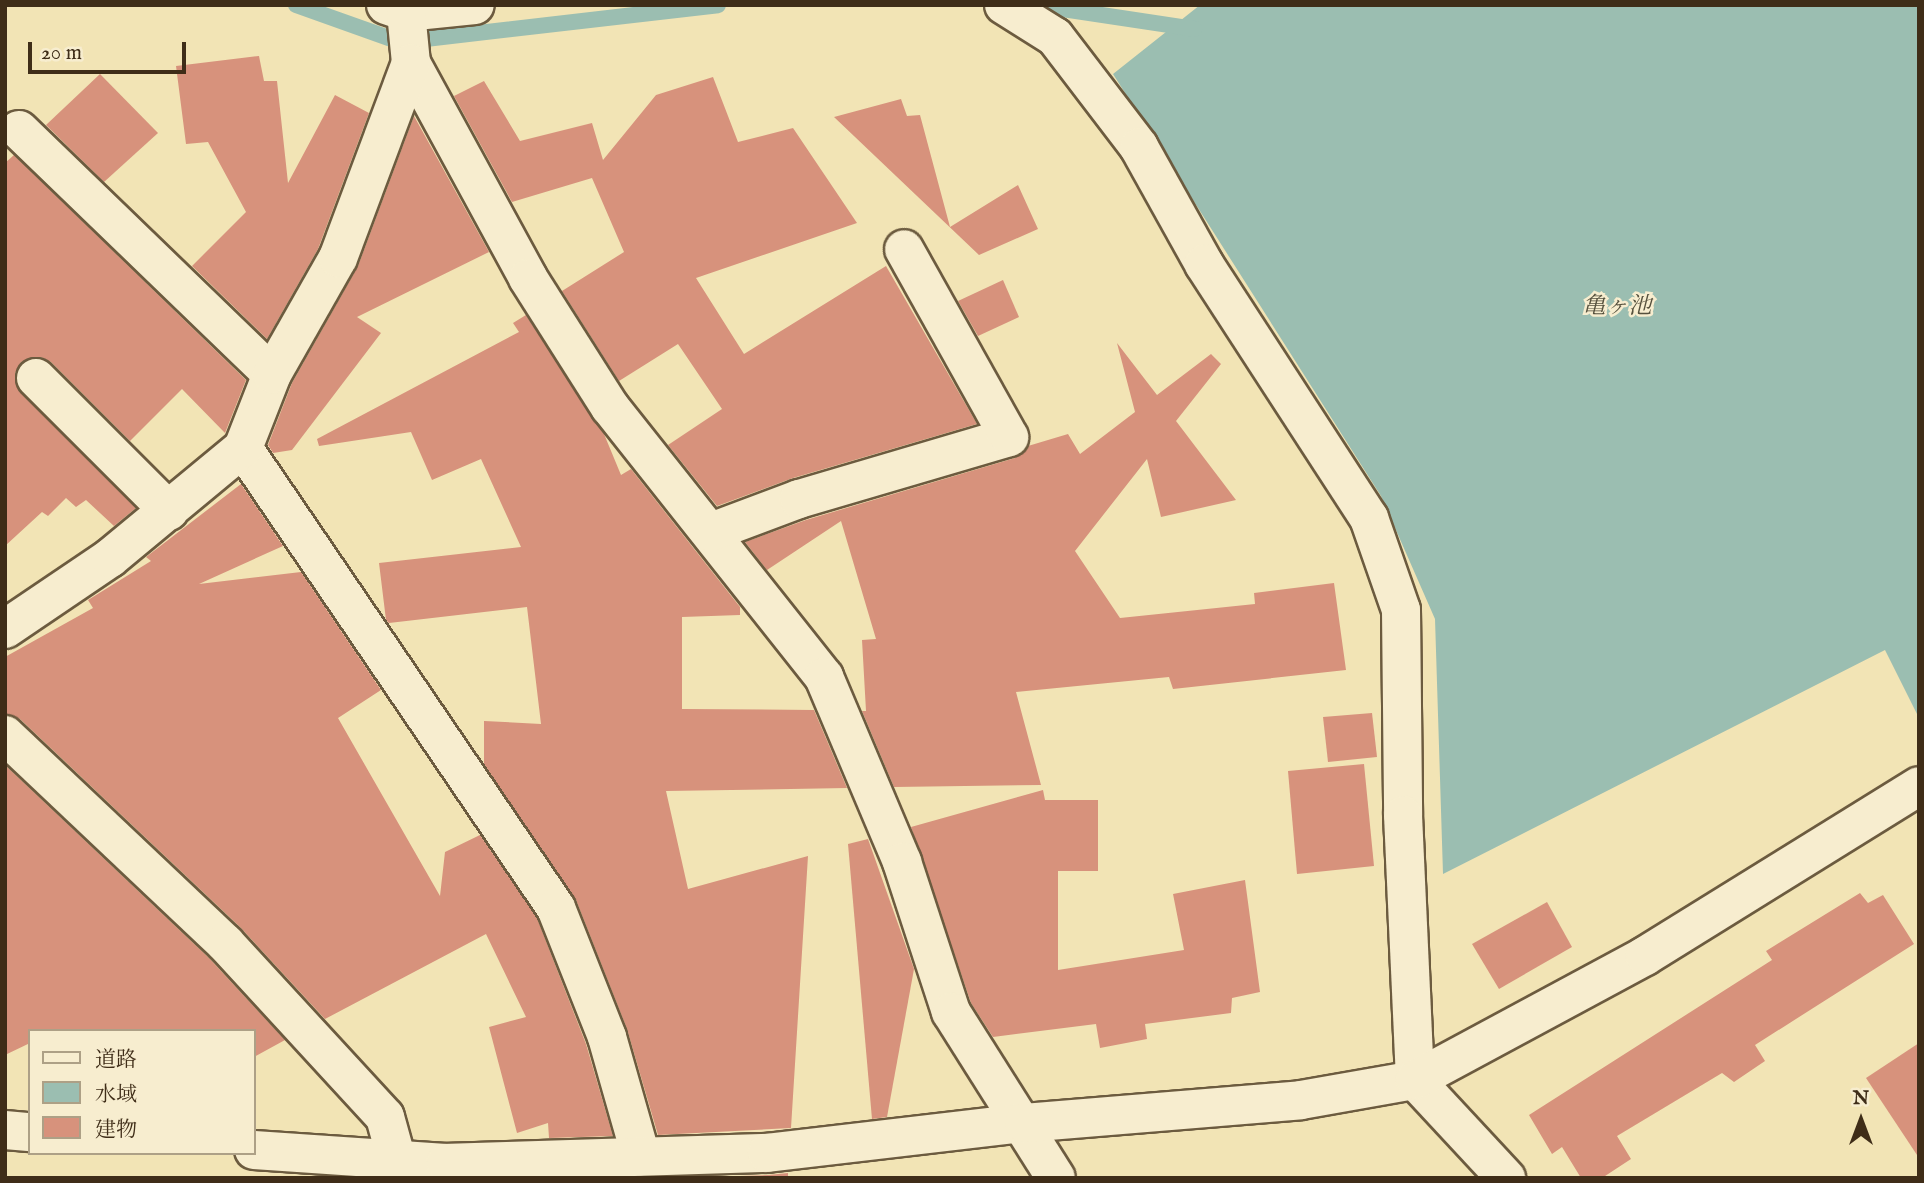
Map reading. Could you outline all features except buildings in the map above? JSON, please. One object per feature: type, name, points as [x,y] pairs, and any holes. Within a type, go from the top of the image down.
[{"type":"street","points":[[475,5],[396,9],[411,63],[528,278],[610,407],[824,677],[902,862],[951,1012],[1024,1123],[1056,1178]]},
{"type":"street","points":[[1004,5],[1055,37],[1139,147],[1204,264],[1369,518],[1401,610],[1403,815],[1415,1080],[1506,1178]]},
{"type":"street","points":[[5,629],[110,558],[243,448],[272,374],[338,258],[411,63]]},
{"type":"street","points":[[19,130],[272,374]]},
{"type":"street","points":[[711,532],[799,499],[1009,437],[904,249]]},
{"type":"street","points":[[36,378],[169,511]]},
{"type":"street","points":[[243,448],[556,908],[607,1037],[640,1156]]},
{"type":"street","points":[[5,735],[234,953],[384,1117],[396,1157]]},
{"type":"street","points":[[256,1150],[396,1157],[447,1170],[640,1156],[767,1153],[1024,1123],[1301,1100],[1415,1080],[1645,956],[1919,786]]},
{"type":"street","points":[[5,1129],[28,1132]]},
{"type":"water","name":"亀ヶ池","points":[[1200,5],[1919,5],[1919,718],[1885,650],[1443,874],[1435,619],[1381,496],[1113,74]]},
{"type":"waterway","points":[[296,5],[400,42],[718,5]]},
{"type":"waterway","points":[[1036,5],[1194,29]]}]
